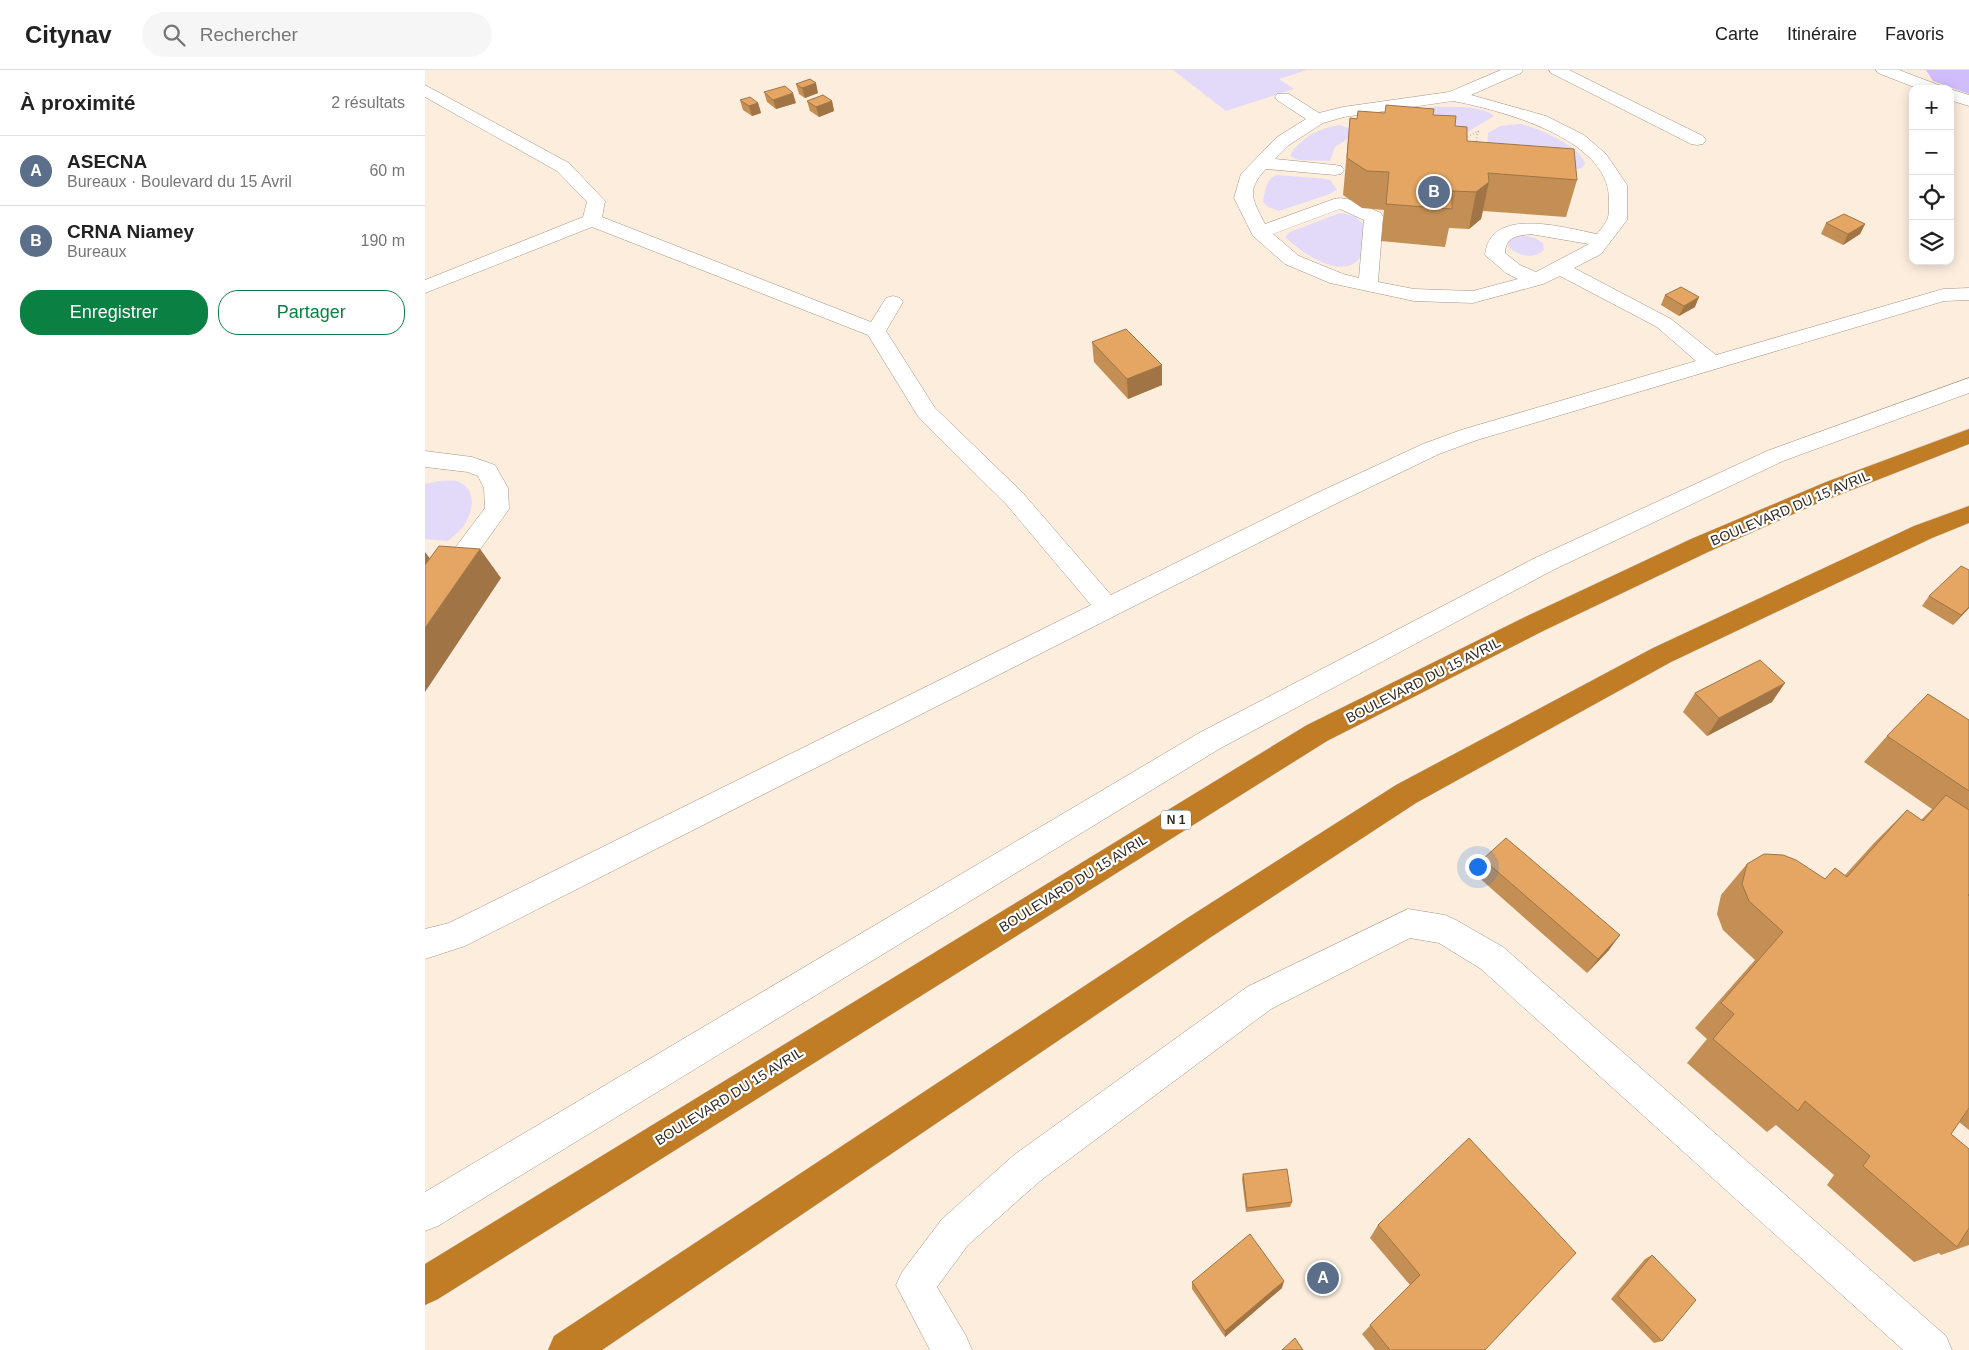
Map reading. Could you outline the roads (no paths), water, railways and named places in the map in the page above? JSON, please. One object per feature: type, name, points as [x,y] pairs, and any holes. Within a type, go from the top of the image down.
[{"type":"highway","name":"BOULEVARD DU 15 AVRIL","points":[[425,1286],[1317,733],[1466,657],[1755,521],[1891,465],[1969,436]]},
{"type":"highway","points":[[568,1350],[1199,927],[1406,794],[1662,655],[1923,532],[1969,514]]},
{"type":"street","points":[[1453,96],[1478,100],[1540,120],[1578,139],[1600,158],[1618,185],[1618,220],[1595,250],[1536,280],[1473,297],[1414,295],[1337,279],[1292,260],[1261,232],[1243,198],[1247,178],[1283,141],[1317,119],[1343,112],[1453,96],[1515,70]]},
{"type":"street","points":[[1557,70],[1697,140]]},
{"type":"street","points":[[1884,70],[1924,85]]},
{"type":"street","points":[[425,90],[563,167],[596,201],[592,220]]},
{"type":"street","points":[[1954,95],[1969,101]]},
{"type":"street","points":[[1283,97],[1317,119]]},
{"type":"street","points":[[1262,163],[1335,170]]},
{"type":"street","points":[[1261,232],[1340,203],[1374,217],[1368,285]]},
{"type":"street","points":[[425,287],[592,220],[876,331],[927,413],[1013,498],[1108,608]]},
{"type":"street","points":[[1536,280],[1508,265],[1495,255],[1496,244],[1506,234],[1530,228],[1602,240]]},
{"type":"street","points":[[1560,268],[1664,323],[1712,363]]},
{"type":"street","points":[[425,944],[454,936],[1325,499],[1431,449],[1469,435],[1943,295],[1969,294]]},
{"type":"street","points":[[876,331],[893,302]]},
{"type":"street","points":[[425,1213],[1209,741],[1553,560],[1775,456],[1969,385]]},
{"type":"street","points":[[425,459],[472,465],[487,471],[496,488],[497,509],[425,607]]},
{"type":"street","points":[[952,1350],[915,1285],[955,1232],[1027,1168],[1259,998],[1408,923],[1445,930],[1492,958],[1932,1350]]},
{"type":"place","name":"CRNA Niamey","points":[[1434,192]]},
{"type":"place","name":"ASECNA","points":[[1323,1278]]}]
